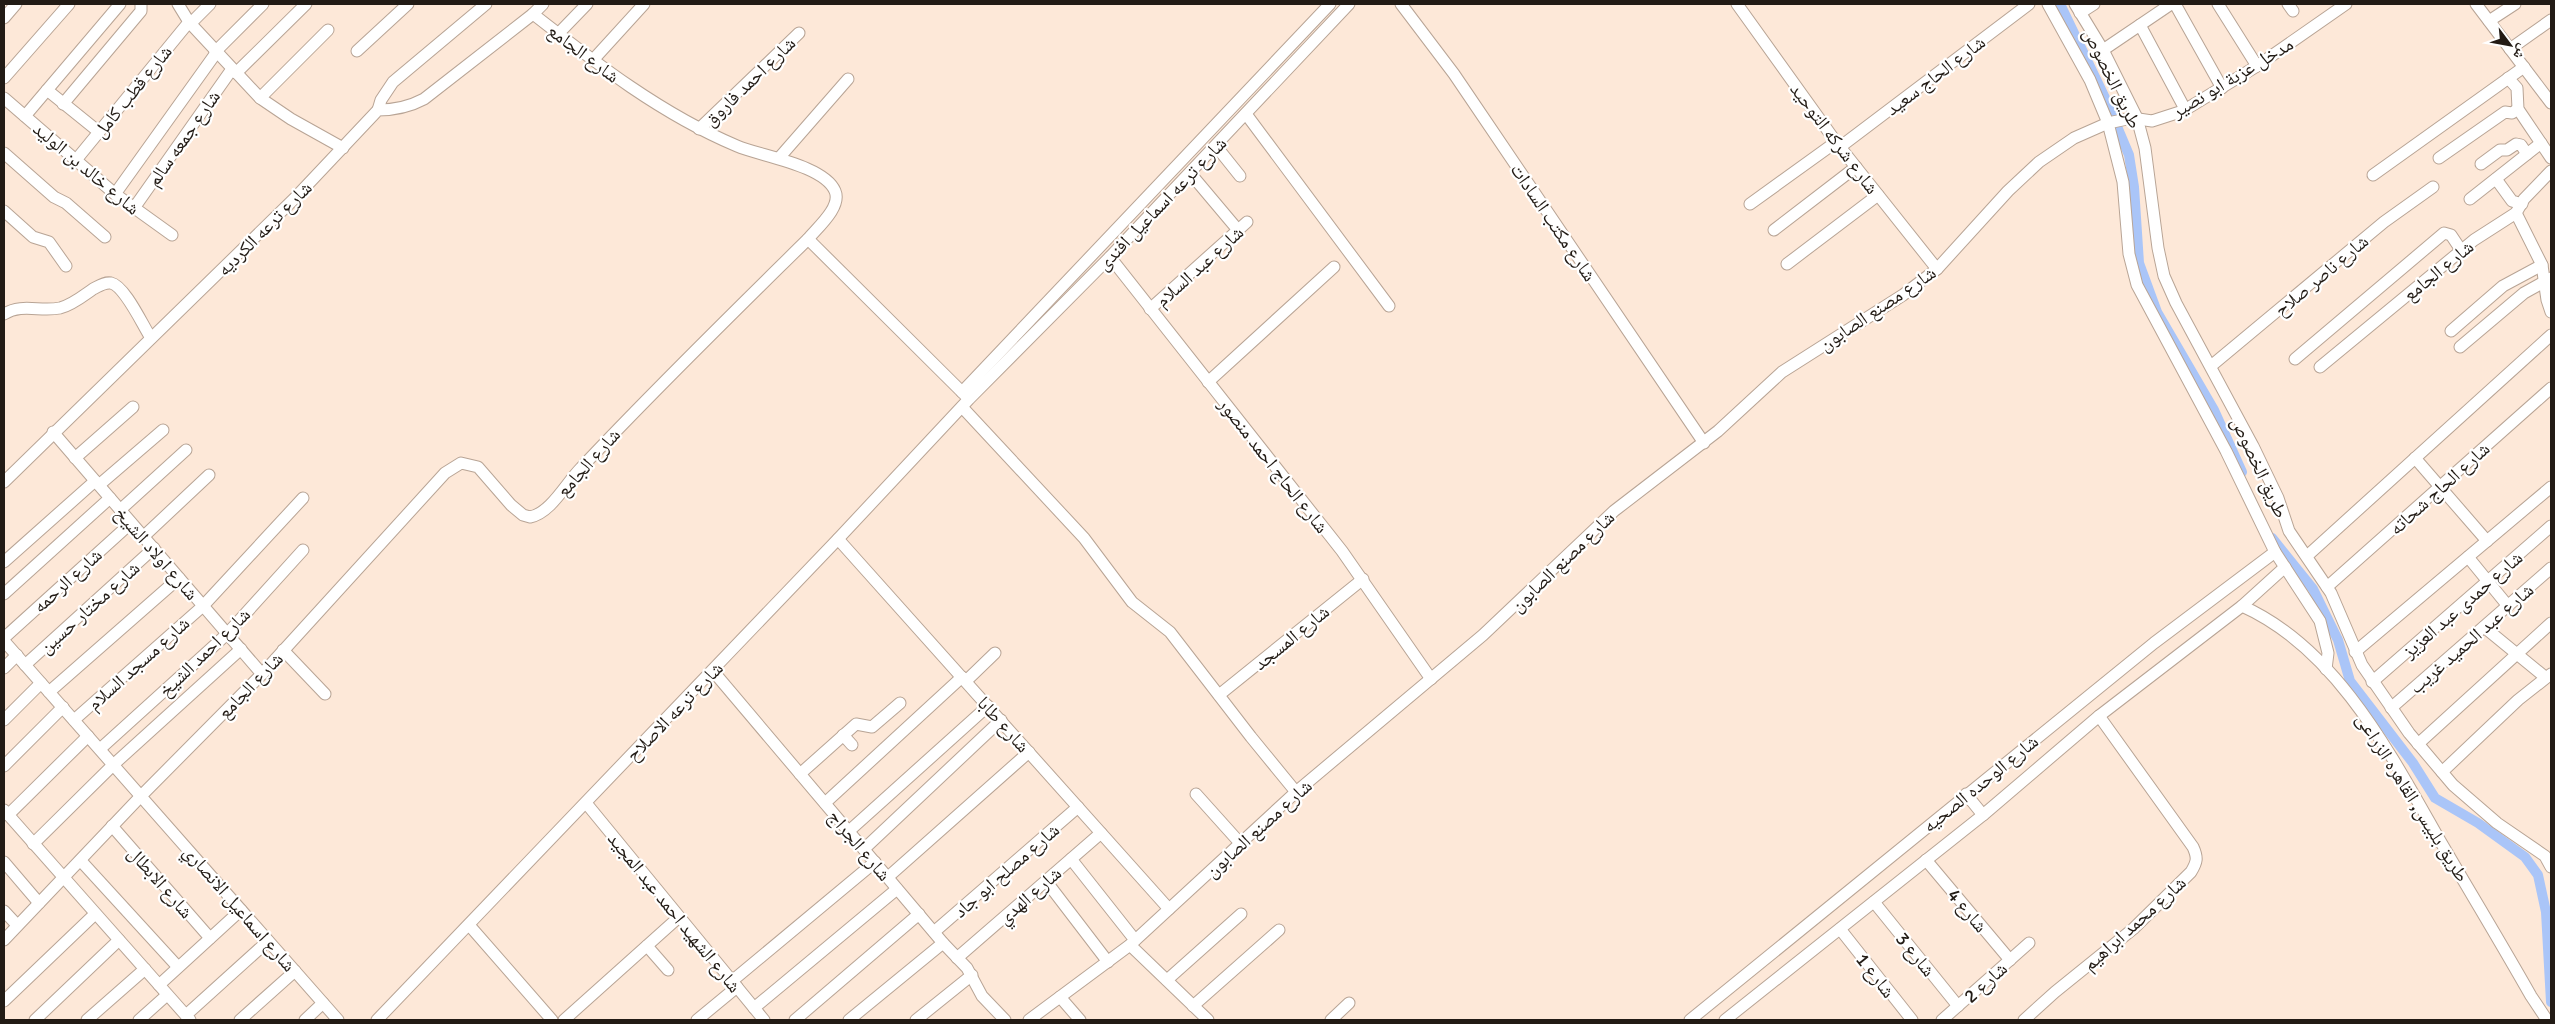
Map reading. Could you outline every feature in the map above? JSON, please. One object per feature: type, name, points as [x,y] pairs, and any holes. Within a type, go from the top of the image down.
[{"type":"street","points":[[4,18],[16,4]]},
{"type":"street","points":[[4,78],[69,4]]},
{"type":"street","points":[[25,116],[120,4]]},
{"type":"street","points":[[64,104],[141,11],[141,4]]},
{"type":"street","points":[[178,4],[189,23],[260,98],[291,120],[344,148]]},
{"type":"street","name":"شارع قطب كامل","points":[[76,160],[189,23],[210,4]]},
{"type":"street","points":[[115,194],[215,52],[263,4]]},
{"type":"street","name":"شارع جمعه سالم","points":[[134,208],[234,71],[306,4]]},
{"type":"street","points":[[357,51],[408,4]]},
{"type":"street","name":"شارع ترعه الكرديه","points":[[4,482],[344,148],[378,110],[393,82],[486,4]]},
{"type":"street","points":[[378,110],[402,108],[424,99],[533,14],[542,4]]},
{"type":"street","points":[[558,34],[587,4]]},
{"type":"street","points":[[592,60],[644,4]]},
{"type":"street","name":"شارع ترعه اسماعيل افندى","points":[[965,399],[1330,4]]},
{"type":"street","name":"شارع ترعه اسماعيل افندى","points":[[965,399],[1110,257],[1349,4]]},
{"type":"street","name":"شارع مكتب السادات","points":[[1401,4],[1454,74],[1704,443]]},
{"type":"street","name":"شارع شركه التوحيد","points":[[1737,4],[1838,144],[1936,269]]},
{"type":"street","name":"شارع الحاج سعيد","points":[[1750,204],[1838,144],[2029,4]]},
{"type":"street","points":[[2048,4],[2111,122],[2123,182],[2127,235],[2137,285],[2226,451],[2275,552],[2320,621],[2328,653],[2326,669]]},
{"type":"street","points":[[2077,8],[2094,4]]},
{"type":"street","points":[[2103,50],[2171,4]]},
{"type":"street","points":[[2175,4],[2222,88]]},
{"type":"street","points":[[2218,4],[2256,66]]},
{"type":"street","name":"مدخل عزبة ابو نصير","points":[[2111,122],[2134,118],[2152,121],[2170,117],[2185,110],[2256,66],[2345,4]]},
{"type":"street","points":[[2476,4],[2551,101]]},
{"type":"street","points":[[2489,21],[2515,4]]},
{"type":"street","name":"طريق الخصوص","points":[[2077,8],[2103,50],[2134,118],[2144,148],[2158,248],[2164,276],[2176,303],[2211,366],[2278,498],[2289,531],[2327,587],[2355,652],[2390,708],[2442,772],[2474,805],[2548,856],[2551,867]]},
{"type":"street","name":"شارع الجامع","points":[[4,940],[141,796],[262,674],[446,473],[461,463],[478,467],[511,505],[523,514],[530,517],[545,510],[566,484],[637,408],[808,239],[830,212],[836,201],[836,194],[829,183],[810,171],[779,158],[739,147],[699,129],[632,88],[592,60],[533,14]]},
{"type":"street","points":[[1315,20],[1324,29]]},
{"type":"street","points":[[2510,49],[2551,20]]},
{"type":"street","points":[[2140,25],[2185,110]]},
{"type":"street","points":[[260,98],[328,30]]},
{"type":"street","name":"شارع احمد فاروق","points":[[699,129],[799,33]]},
{"type":"street","points":[[2373,175],[2524,67]]},
{"type":"street","points":[[2508,78],[2517,88],[2518,108],[2551,158]]},
{"type":"street","points":[[779,158],[848,79]]},
{"type":"street","points":[[47,90],[99,132]]},
{"type":"street","name":"شارع خالد بن الوليد","points":[[4,98],[115,194],[172,235]]},
{"type":"street","points":[[2439,158],[2505,112],[2512,113],[2518,108]]},
{"type":"street","points":[[1246,114],[1389,306]]},
{"type":"street","name":"شارع مصنع الصابون","points":[[1032,1019],[1133,942],[1296,792],[1523,600],[1558,563],[1614,511],[1704,443],[1782,372],[1903,295],[1936,269],[1966,239],[2008,191],[2039,162],[2074,138],[2111,122]]},
{"type":"street","points":[[2470,200],[2541,143]]},
{"type":"street","points":[[2480,164],[2500,150],[2507,150],[2516,144],[2528,154]]},
{"type":"street","points":[[1216,146],[1240,176]]},
{"type":"street","points":[[4,152],[54,197],[66,203],[105,237]]},
{"type":"street","points":[[1774,230],[1856,167]]},
{"type":"street","points":[[1190,173],[1238,230]]},
{"type":"street","name":"شارع الجامع","points":[[2320,367],[2461,250],[2519,208],[2550,175]]},
{"type":"street","points":[[2496,179],[2519,208],[2548,280],[2546,300],[2551,312]]},
{"type":"street","name":"شارع ناصر صلاح","points":[[2211,366],[2384,222],[2433,186]]},
{"type":"street","points":[[1787,264],[1878,194]]},
{"type":"street","points":[[4,211],[32,236],[49,242],[66,266]]},
{"type":"street","name":"شارع عبد السلام","points":[[1150,310],[1247,222]]},
{"type":"street","points":[[2295,359],[2444,233],[2451,235],[2461,250]]},
{"type":"street","points":[[808,239],[965,399],[1084,538],[1132,602],[1170,632],[1296,792]]},
{"type":"street","name":"شارع الحاج احمد منصور","points":[[1110,257],[1150,310],[1308,506],[1363,579],[1431,679]]},
{"type":"street","points":[[2451,331],[2503,286],[2542,265]]},
{"type":"street","points":[[1208,382],[1334,267]]},
{"type":"street","points":[[2460,347],[2524,293],[2548,280]]},
{"type":"street","points":[[4,314],[24,307],[50,310],[63,307],[99,285],[111,283],[121,289],[151,338]]},
{"type":"street","points":[[2307,556],[2551,335]]},
{"type":"street","name":"شارع الحاج شحاته","points":[[2327,587],[2551,388]]},
{"type":"street","name":"شارع ترعه الاصلاح","points":[[377,1020],[838,539],[965,399]]},
{"type":"street","points":[[75,458],[133,407]]},
{"type":"street","points":[[4,562],[163,430]]},
{"type":"street","name":"شارع اولاد الشيخ","points":[[53,432],[262,674]]},
{"type":"street","points":[[120,510],[186,450]]},
{"type":"street","points":[[2415,458],[2487,541]]},
{"type":"street","points":[[143,537],[208,475]]},
{"type":"street","points":[[2355,652],[2551,487]]},
{"type":"street","points":[[4,594],[110,498]]},
{"type":"street","name":"شارع مسجد السلام","points":[[74,720],[203,606],[303,498]]},
{"type":"street","name":"شارع الرحمه","points":[[4,639],[131,522]]},
{"type":"street","name":"شارع حمدى عبد العزيز","points":[[2372,682],[2551,526]]},
{"type":"street","name":"شارع طابا","points":[[838,539],[1170,909]]},
{"type":"street","name":"شارع مختار حسين","points":[[25,665],[154,548]]},
{"type":"street","name":"شارع احمد الشيخ","points":[[100,749],[227,634],[303,550]]},
{"type":"street","name":"شارع الوحده الصحيه","points":[[1690,1020],[1793,939],[1966,794],[2154,644],[2275,552]]},
{"type":"street","points":[[2468,556],[2508,606]]},
{"type":"street","name":"شارع الوحده الصحيه","points":[[1725,1020],[1983,815],[2099,716],[2242,606],[2285,567]]},
{"type":"street","name":"شارع عبد الحميد غريب","points":[[2390,708],[2551,568]]},
{"type":"street","points":[[4,720],[179,578]]},
{"type":"street","name":"شارع المسجد","points":[[1219,695],[1363,579]]},
{"type":"street","name":"طريق بلبيس, القاهره الزراعى","points":[[2242,606],[2262,615],[2282,628],[2326,669],[2350,698],[2397,764],[2531,996],[2547,1020]]},
{"type":"street","points":[[2418,744],[2551,623]]},
{"type":"street","points":[[2442,772],[2518,700],[2548,675],[2516,655],[2484,627]]},
{"type":"street","name":"شارع اسماعيل الانصاري","points":[[4,639],[338,1020]]},
{"type":"street","points":[[33,844],[113,765],[240,649]]},
{"type":"street","points":[[283,650],[325,694]]},
{"type":"street","points":[[825,803],[995,653]]},
{"type":"street","points":[[4,668],[17,656]]},
{"type":"street","name":"شارع الجراج","points":[[713,671],[943,943],[958,958],[972,975],[982,996],[1005,1020]]},
{"type":"street","points":[[800,774],[856,724],[872,727],[900,703]]},
{"type":"street","points":[[849,831],[988,706]]},
{"type":"street","points":[[4,766],[63,708]]},
{"type":"street","name":"شارع محمد ابراهيم","points":[[2024,1020],[2055,992],[2133,929],[2191,872],[2198,856],[2099,716]]},
{"type":"street","points":[[864,849],[1001,720]]},
{"type":"street","points":[[843,735],[852,744]]},
{"type":"street","points":[[88,736],[6,813],[33,844],[188,1018],[268,941]]},
{"type":"street","points":[[888,877],[1029,752]]},
{"type":"street","points":[[1196,794],[1240,843]]},
{"type":"street","points":[[1966,794],[1983,815]]},
{"type":"street","name":"شارع الشهيد احمد عبد المجيد","points":[[586,803],[764,1020]]},
{"type":"street","name":"شارع مصلح ابو جاد","points":[[934,932],[1078,807]]},
{"type":"street","name":"شارع الابطال","points":[[112,826],[210,938]]},
{"type":"street","name":"شارع الهدي","points":[[958,958],[1101,833]]},
{"type":"street","points":[[1071,859],[1133,942],[1198,1015],[1279,930]]},
{"type":"street","name":"شارع 4","points":[[1926,860],[2010,960]]},
{"type":"street","points":[[81,861],[178,967]]},
{"type":"street","points":[[4,862],[39,903]]},
{"type":"street","points":[[697,1020],[735,984],[875,862]]},
{"type":"street","points":[[1046,880],[1108,962]]},
{"type":"street","points":[[754,1008],[898,889]]},
{"type":"street","name":"شارع 3","points":[[1874,902],[1958,1006]]},
{"type":"street","points":[[158,985],[241,910]]},
{"type":"street","points":[[4,911],[17,925]]},
{"type":"street","points":[[4,1001],[95,914]]},
{"type":"street","points":[[795,1020],[919,914]]},
{"type":"street","points":[[1167,980],[1241,914]]},
{"type":"street","points":[[564,1020],[679,917]]},
{"type":"street","points":[[469,925],[552,1020]]},
{"type":"street","name":"شارع 1","points":[[1840,929],[1912,1020]]},
{"type":"street","points":[[1793,939],[1807,955]]},
{"type":"street","points":[[35,1020],[119,940]]},
{"type":"street","points":[[849,1020],[943,943]]},
{"type":"street","name":"شارع 2","points":[[1942,1020],[2029,943]]},
{"type":"street","points":[[647,946],[668,970]]},
{"type":"street","points":[[88,1020],[144,969]]},
{"type":"street","points":[[240,1020],[295,971]]},
{"type":"street","points":[[916,1020],[972,975]]},
{"type":"street","points":[[139,1020],[167,994]]},
{"type":"street","points":[[1060,997],[1080,1020]]},
{"type":"street","points":[[305,1020],[323,1003]]},
{"type":"street","points":[[1331,1020],[1349,1003]]},
{"type":"waterway","points":[[2060,4],[2105,98],[2129,155],[2134,187],[2139,263],[2157,312],[2214,410],[2242,472]]},
{"type":"waterway","points":[[2272,538],[2313,589],[2338,640],[2350,681],[2413,763],[2435,798],[2478,823],[2525,857],[2538,875],[2546,912],[2551,1002]]}]
